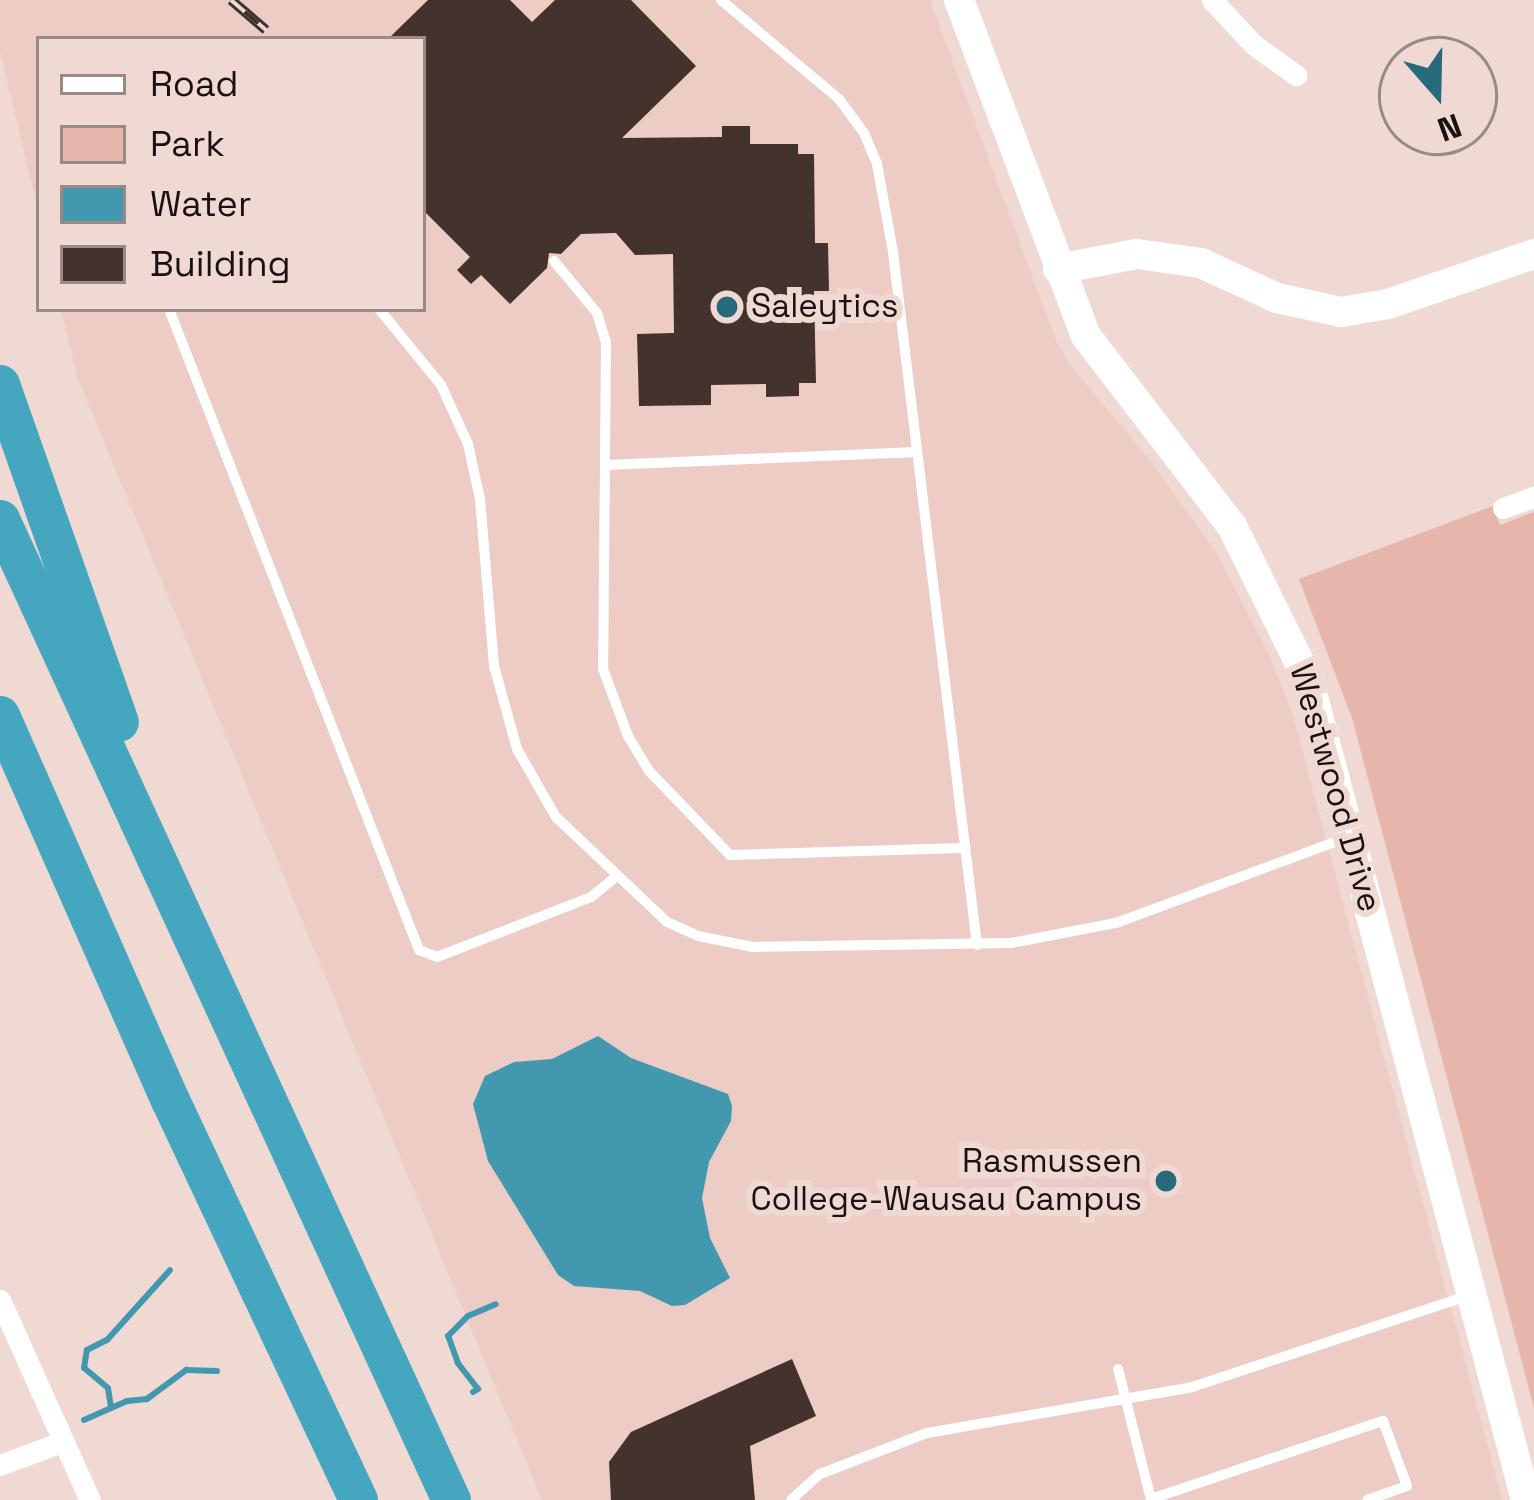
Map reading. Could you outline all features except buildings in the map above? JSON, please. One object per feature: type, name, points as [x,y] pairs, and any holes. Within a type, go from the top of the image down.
[{"type":"highway","points":[[0,383],[130,752],[154,849]]},
{"type":"highway","points":[[0,519],[451,1500]]},
{"type":"highway","points":[[0,715],[65,867],[358,1500]]},
{"type":"highway","points":[[0,755],[65,867]]},
{"type":"street","name":"Westwood Drive","points":[[959,0],[1058,269],[1098,356],[1197,476],[1271,597],[1309,682],[1526,1500]]},
{"type":"street","points":[[1212,0],[1254,45],[1296,75]]},
{"type":"street","points":[[1058,269],[1137,254],[1201,262],[1277,298],[1341,312],[1388,304],[1534,254]]},
{"type":"street","points":[[1503,508],[1534,497]]},
{"type":"street","points":[[0,1300],[90,1500]]},
{"type":"street","points":[[0,1465],[64,1441]]},
{"type":"lane","points":[[721,0],[813,74],[864,133],[877,164],[893,251],[976,944]]},
{"type":"lane","points":[[554,262],[579,288],[602,325],[609,392],[603,668],[628,736],[650,771],[730,855],[962,848]]},
{"type":"lane","points":[[170,312],[419,950],[437,957],[591,897],[616,877]]},
{"type":"lane","points":[[381,312],[441,385],[468,444],[480,499],[494,665],[517,748],[556,817],[668,922],[727,944],[976,944],[1115,923],[1351,836]]},
{"type":"lane","points":[[606,465],[917,452]]},
{"type":"lane","points":[[790,1500],[820,1474],[927,1433],[1125,1399],[1257,1368],[1473,1294]]},
{"type":"lane","points":[[1118,1369],[1150,1500],[1383,1421],[1407,1486],[1367,1500]]},
{"type":"shaded area","points":[[0,0],[930,0],[1055,338],[1070,365],[1149,459],[1218,555],[1270,657],[1293,715],[1502,1500],[542,1500],[78,379],[62,312],[426,312],[426,36],[36,36],[36,202],[0,52]]},
{"type":"green space","points":[[1493,506],[1500,525],[1534,512],[1534,1408],[1352,718],[1299,579]]},
{"type":"water","points":[[598,1036],[631,1058],[728,1094],[732,1106],[731,1121],[709,1162],[702,1198],[710,1238],[730,1278],[685,1305],[672,1306],[640,1291],[574,1286],[558,1275],[488,1161],[473,1104],[485,1076],[514,1062],[552,1059]]},
{"type":"waterway","points":[[111,1407],[108,1388],[84,1368],[87,1350],[107,1340],[170,1270]]},
{"type":"waterway","points":[[473,1392],[478,1389],[458,1363],[448,1336],[468,1316],[496,1304]]},
{"type":"waterway","points":[[84,1420],[127,1401],[147,1399],[186,1370],[217,1371]]},
{"type":"railway","points":[[231,0],[266,30]]},
{"type":"place","name":"Saleytics","points":[[727,307]]},
{"type":"place","name":"Rasmussen College-Wausau Campus","points":[[1166,1181]]}]
